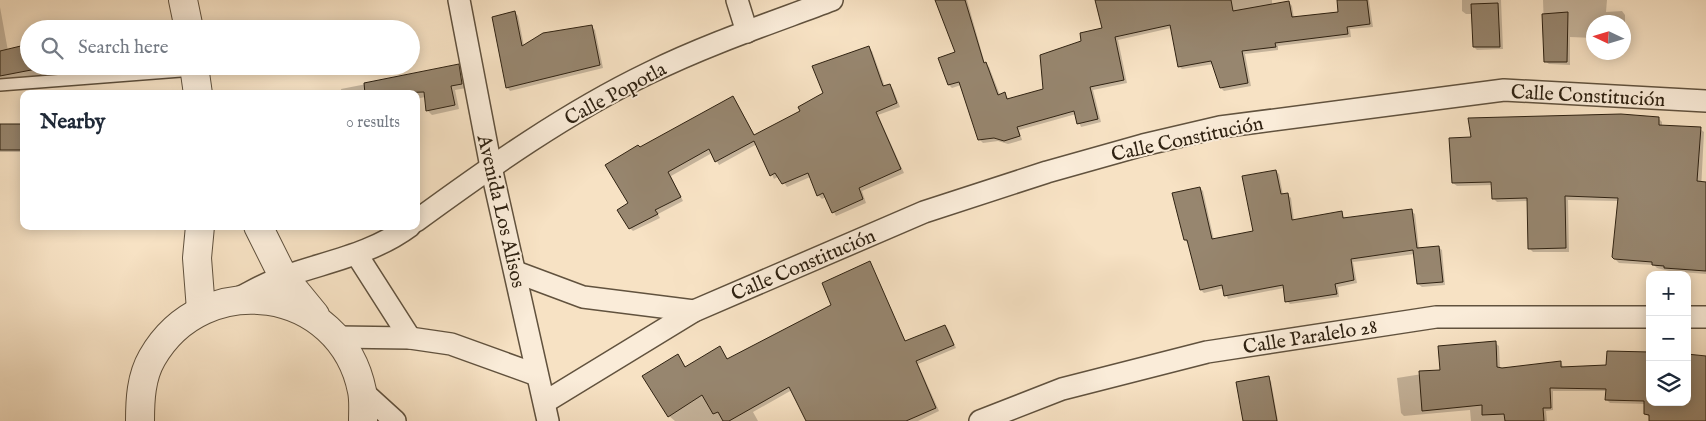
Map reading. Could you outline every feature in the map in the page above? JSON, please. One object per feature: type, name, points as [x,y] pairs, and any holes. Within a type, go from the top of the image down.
[{"type":"street","points":[[183,0],[187,20]]},
{"type":"street","name":"Avenida Los Alisos","points":[[458,0],[491,167],[547,411]]},
{"type":"street","points":[[737,0],[747,32]]},
{"type":"street","name":"Calle Popotla","points":[[420,218],[491,167],[560,121],[650,72],[747,32],[832,0]]},
{"type":"street","name":"Calle Constitución","points":[[547,411],[694,311],[924,212],[1046,172],[1143,145],[1220,127],[1504,90],[1706,101]]},
{"type":"street","points":[[200,230],[197,258],[201,310]]},
{"type":"street","points":[[260,230],[283,276],[329,330],[353,363],[362,392],[363,421]]},
{"type":"street","points":[[140,421],[140,393],[152,359],[172,331],[201,310],[237,299],[283,276],[357,255],[390,241],[405,230]]},
{"type":"street","points":[[357,255],[410,338]]},
{"type":"street","points":[[516,272],[583,297],[694,311]]},
{"type":"street","points":[[237,299],[267,299],[295,307],[329,330],[451,344],[537,374]]},
{"type":"street","name":"Calle Paralelo 28","points":[[980,421],[1062,389],[1207,352],[1436,317],[1646,317]]},
{"type":"street","points":[[1691,317],[1706,317]]},
{"type":"street","points":[[362,392],[394,421]]},
{"type":"lane","points":[[0,85],[195,77]]},
{"type":"building","points":[[935,0],[965,0],[984,63],[986,62],[998,95],[1005,92],[1007,99],[1043,89],[1040,55],[1081,41],[1080,33],[1102,28],[1095,0],[1231,0],[1233,11],[1289,1],[1292,17],[1338,12],[1337,0],[1367,0],[1370,24],[1347,27],[1348,34],[1275,43],[1276,47],[1242,51],[1248,83],[1220,88],[1211,61],[1178,67],[1170,25],[1115,37],[1124,80],[1090,87],[1098,119],[1077,124],[1074,111],[1017,127],[1020,136],[1004,141],[994,138],[978,140],[959,82],[948,85],[938,58],[955,52]]},
{"type":"building","points":[[1498,3],[1500,47],[1473,47],[1471,4]]},
{"type":"building","points":[[515,11],[522,46],[543,33],[592,25],[600,65],[506,88],[492,17]]},
{"type":"building","points":[[1568,12],[1567,62],[1544,62],[1542,14]]},
{"type":"building","points":[[20,46],[20,72],[0,76],[0,51]]},
{"type":"building","points":[[869,46],[883,86],[890,84],[897,103],[876,112],[901,169],[859,188],[863,199],[832,213],[823,193],[817,196],[808,173],[782,184],[775,173],[770,176],[754,141],[715,162],[709,149],[668,172],[681,197],[655,210],[658,214],[629,229],[617,210],[628,203],[605,165],[638,145],[640,147],[733,96],[754,135],[800,111],[798,107],[823,93],[812,66]]},
{"type":"building","points":[[459,64],[462,84],[451,86],[455,105],[426,111],[424,92],[420,92],[420,90],[365,90],[364,83],[404,75],[420,75],[420,72]]},
{"type":"building","points":[[1621,114],[1659,117],[1659,125],[1701,127],[1697,181],[1706,182],[1706,271],[1664,268],[1664,266],[1652,265],[1652,262],[1614,259],[1612,257],[1618,198],[1565,196],[1566,248],[1528,249],[1527,198],[1492,199],[1491,182],[1452,183],[1449,138],[1471,137],[1468,118]]},
{"type":"building","points":[[0,124],[20,124],[20,150],[0,150]]},
{"type":"building","points":[[1276,170],[1281,194],[1288,193],[1292,220],[1342,211],[1343,218],[1412,209],[1417,248],[1439,246],[1443,282],[1417,284],[1413,250],[1351,259],[1354,280],[1335,284],[1337,294],[1285,302],[1283,285],[1224,296],[1222,285],[1200,290],[1187,240],[1184,240],[1172,193],[1200,187],[1212,239],[1253,231],[1242,176]]},
{"type":"building","points":[[870,261],[905,341],[945,325],[954,345],[916,361],[936,408],[906,421],[806,421],[789,387],[729,421],[723,421],[718,412],[713,414],[702,395],[668,417],[642,376],[678,354],[685,367],[720,346],[727,359],[831,305],[822,283]]},
{"type":"building","points":[[1496,341],[1497,367],[1502,368],[1561,361],[1561,367],[1606,365],[1607,351],[1646,352],[1646,406],[1691,406],[1691,354],[1706,356],[1706,421],[1649,421],[1649,415],[1644,414],[1644,401],[1605,400],[1606,389],[1550,388],[1551,408],[1543,408],[1544,421],[1505,421],[1504,414],[1482,415],[1482,405],[1422,411],[1419,371],[1440,370],[1438,346]]},
{"type":"building","points":[[1269,376],[1277,421],[1243,421],[1236,382]]}]
